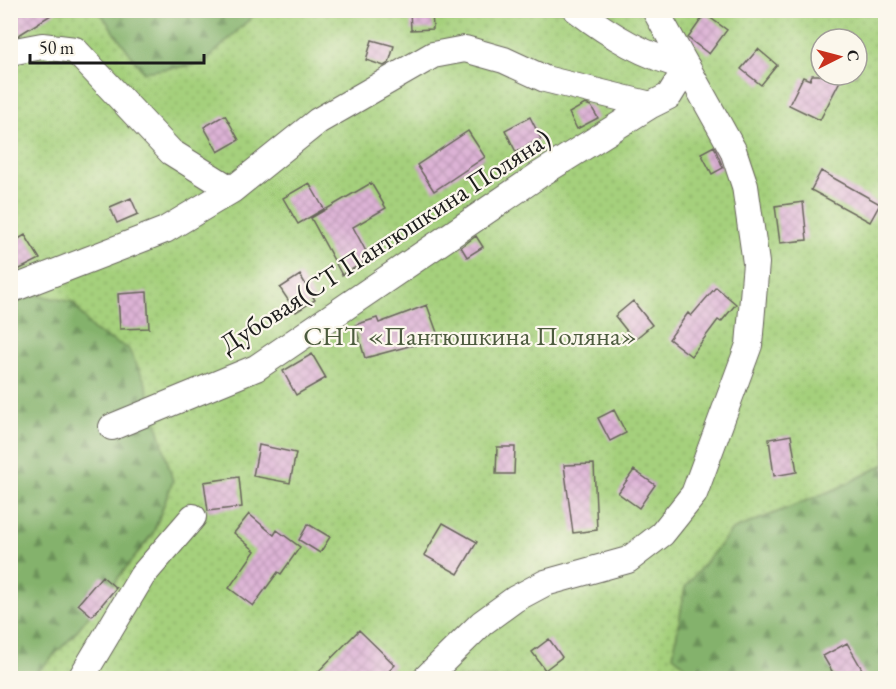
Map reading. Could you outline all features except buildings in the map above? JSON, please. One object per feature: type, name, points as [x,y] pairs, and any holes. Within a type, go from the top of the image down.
[{"type":"street","points":[[577,10],[602,30],[654,58],[687,67]]},
{"type":"street","points":[[426,678],[482,623],[515,598],[545,583],[628,560],[662,534],[694,494],[749,345],[756,263],[745,186],[734,150],[655,10]]},
{"type":"street","points":[[10,52],[42,46],[75,50],[171,152],[232,190]]},
{"type":"street","points":[[10,290],[165,230],[232,190],[318,121],[433,55],[465,49],[504,60],[545,79],[651,105]]},
{"type":"street","name":"Дубовая(СТ Пантюшкина Поляна)","points":[[112,427],[256,368],[539,175],[669,96],[687,67]]},
{"type":"street","points":[[81,678],[142,576],[193,518]]},
{"type":"green space","name":"СНТ «Пантюшкина Поляна»","points":[[11,11],[99,11],[143,72],[203,64],[258,11],[885,11],[885,464],[838,488],[732,530],[685,587],[673,656],[700,678],[32,678],[73,636],[153,534],[173,481],[145,381],[128,348],[94,331],[73,302],[32,294],[11,305]]},
{"type":"green space","points":[[99,11],[258,11],[203,64],[143,72]]},
{"type":"green space","points":[[32,294],[73,302],[94,331],[128,348],[145,381],[173,481],[153,533],[73,636],[32,678],[11,678],[11,305]]},
{"type":"green space","points":[[885,464],[885,678],[700,678],[673,656],[685,587],[732,530],[838,488]]}]
